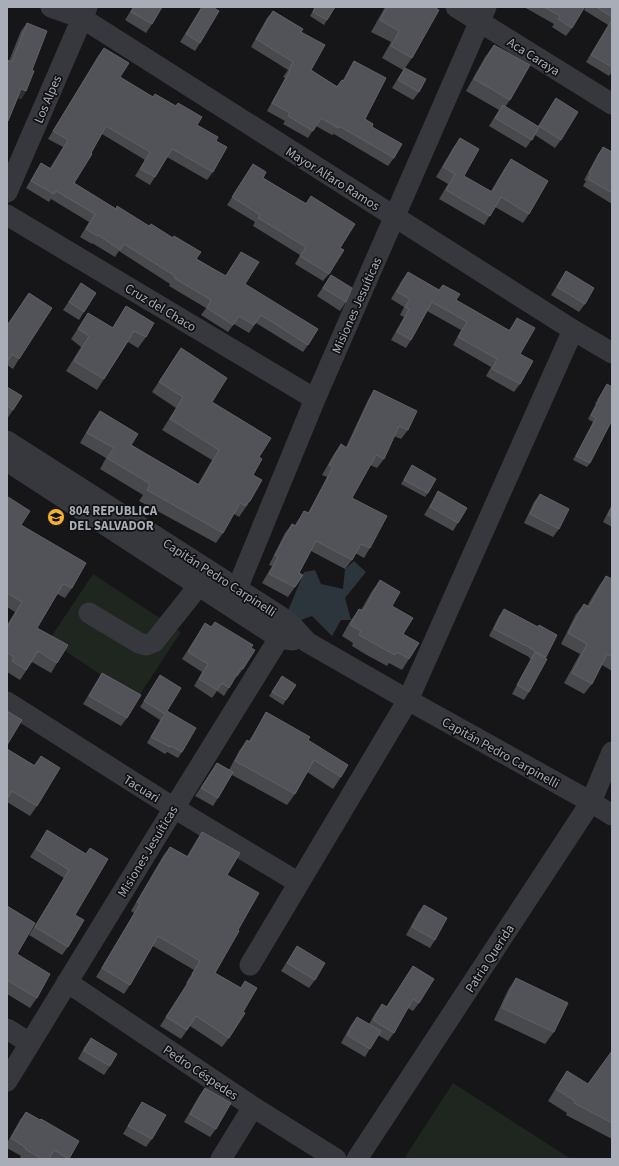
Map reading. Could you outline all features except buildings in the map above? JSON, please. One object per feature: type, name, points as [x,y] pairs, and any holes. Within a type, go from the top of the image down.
[{"type":"street","name":"Mayor Alfaro Ramos","points":[[51,7],[84,13],[394,217],[612,353]]},
{"type":"street","name":"Aca Caraya","points":[[456,7],[482,15],[612,104]]},
{"type":"street","name":"Los Alpes","points":[[7,192],[84,13]]},
{"type":"street","name":"Misiones Jesuíticas","points":[[234,597],[315,399],[482,15]]},
{"type":"street","name":"Cruz del Chaco","points":[[7,216],[315,399]]},
{"type":"street","points":[[250,965],[408,700],[573,330]]},
{"type":"street","name":"Capitán Pedro Carpinelli","points":[[7,441],[38,471],[199,585],[234,597]]},
{"type":"street","name":"Capitán Pedro Carpinelli","points":[[7,461],[38,471],[284,630],[612,815]]},
{"type":"street","points":[[89,613],[139,643],[146,644],[154,642],[199,585]]},
{"type":"street","name":"Misiones Jesuíticas","points":[[7,1081],[284,630]]},
{"type":"street","name":"Tacuari","points":[[7,702],[174,808],[299,883]]},
{"type":"street","name":"Patria Querida","points":[[357,1159],[591,802],[612,752]]},
{"type":"street","name":"Pedro Céspedes","points":[[67,982],[253,1107],[336,1159]]},
{"type":"street","points":[[7,1029],[30,1043]]},
{"type":"street","points":[[221,1159],[253,1107]]},
{"type":"shaded area","points":[[354,561],[366,572],[345,598],[351,620],[341,620],[332,636],[312,616],[285,626],[283,623],[304,572],[315,570],[321,584],[343,589],[345,569]]},
{"type":"shaded area","points":[[93,574],[181,632],[137,699],[49,640]]},
{"type":"shaded area","points":[[453,1083],[571,1159],[409,1159],[405,1157]]},
{"type":"place","name":"804 REPUBLICA DEL SALVADOR","points":[[56,517]]}]
